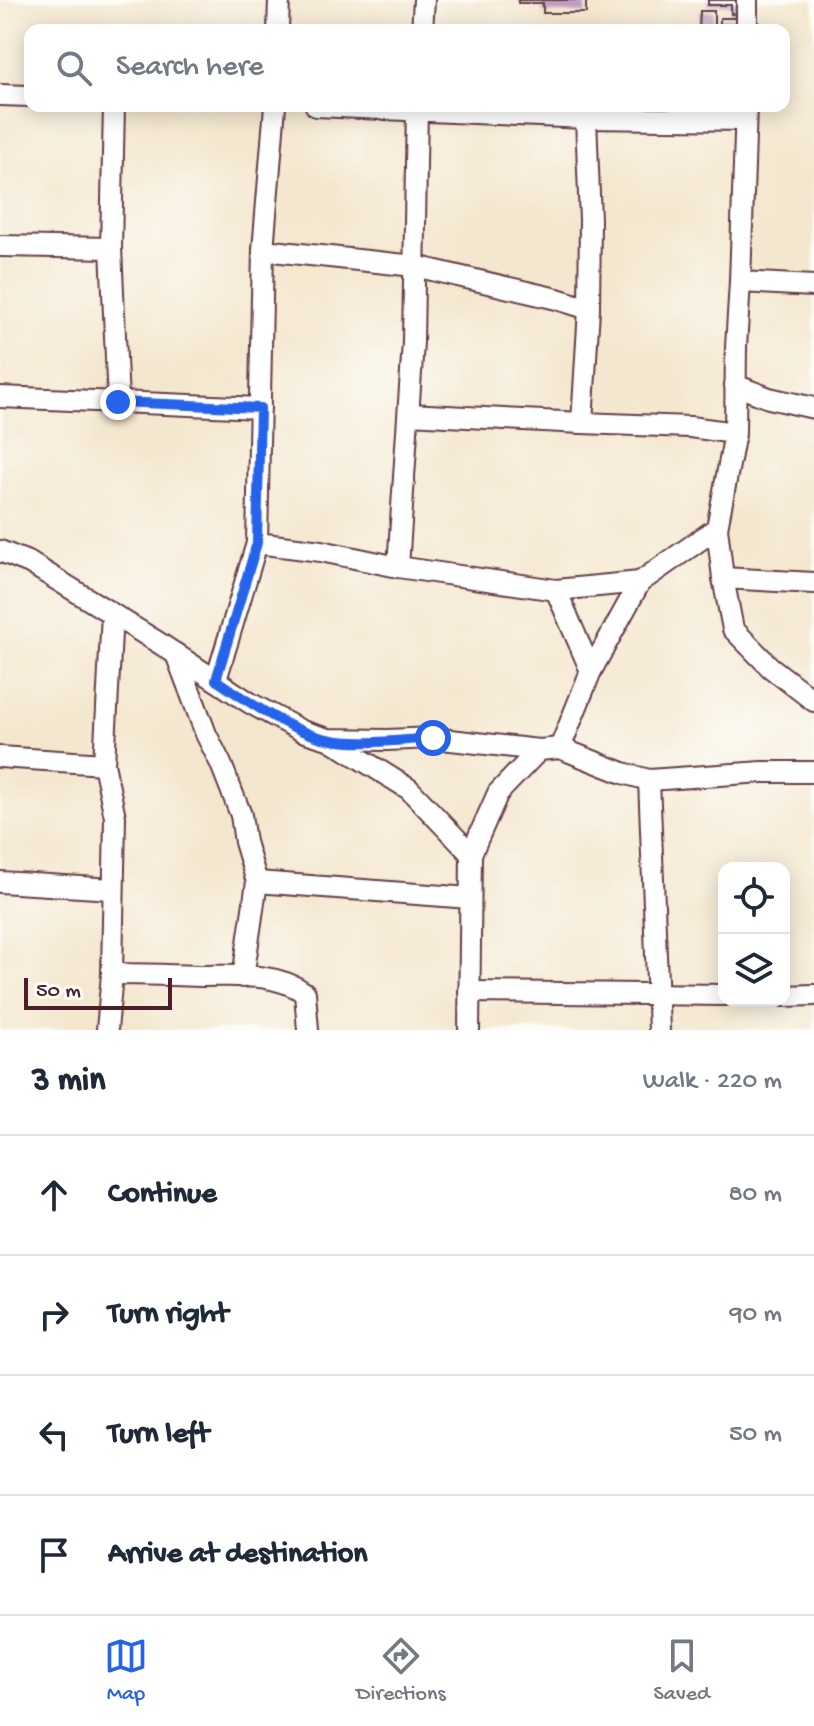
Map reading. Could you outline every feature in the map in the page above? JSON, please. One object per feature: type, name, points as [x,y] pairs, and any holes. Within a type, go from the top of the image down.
[{"type":"street","points":[[278,24],[279,0]]},
{"type":"street","points":[[422,24],[424,0]]},
{"type":"street","points":[[747,0],[747,24]]},
{"type":"street","points":[[0,95],[24,96]]},
{"type":"street","points":[[114,112],[111,248],[118,402]]},
{"type":"street","points":[[216,680],[257,543],[263,250],[274,112]]},
{"type":"street","points":[[398,567],[409,414],[417,112]]},
{"type":"street","points":[[473,112],[586,118],[746,113],[735,433],[717,528],[733,629],[770,667],[814,701]]},
{"type":"street","points":[[582,423],[589,309],[586,118]]},
{"type":"street","points":[[0,246],[111,248]]},
{"type":"street","points":[[263,250],[415,266],[543,295],[589,309]]},
{"type":"street","points":[[740,282],[814,286]]},
{"type":"street","points":[[735,385],[769,398],[814,408]]},
{"type":"street","points":[[0,397],[260,408]]},
{"type":"street","points":[[409,414],[690,427],[735,433]]},
{"type":"street","points":[[560,748],[591,671],[640,582],[717,528]]},
{"type":"street","points":[[257,543],[556,590],[640,582]]},
{"type":"street","points":[[0,551],[30,563],[250,703],[302,731],[328,739],[409,789],[471,854]]},
{"type":"street","points":[[723,578],[814,583]]},
{"type":"street","points":[[556,590],[591,671]]},
{"type":"street","points":[[107,1030],[112,974],[115,817],[104,764],[112,614]]},
{"type":"street","points":[[176,654],[241,815],[257,882],[243,977]]},
{"type":"street","points":[[328,739],[433,738],[539,750],[560,748],[649,780],[762,772],[814,772]]},
{"type":"street","points":[[469,1030],[471,854],[498,793],[539,750]]},
{"type":"street","points":[[0,757],[104,764]]},
{"type":"street","points":[[649,780],[659,1030]]},
{"type":"street","points":[[0,882],[113,889]]},
{"type":"street","points":[[257,882],[470,898]]},
{"type":"street","points":[[112,974],[278,980],[305,993],[308,1030]]},
{"type":"street","points":[[469,992],[718,995]]},
{"type":"street","points":[[790,996],[814,995]]},
{"type":"building","points":[[518,0],[586,0],[586,13],[543,13],[543,3],[518,3]]},
{"type":"building","points":[[708,0],[743,0],[743,13],[731,14],[731,5],[708,5]]},
{"type":"building","points":[[700,11],[714,11],[714,24],[699,24]]},
{"type":"building","points":[[720,18],[740,18],[740,24],[720,24]]},
{"type":"route","points":[[118,402],[260,408],[257,543],[216,680],[250,703],[315,736],[351,741],[433,738]]}]
